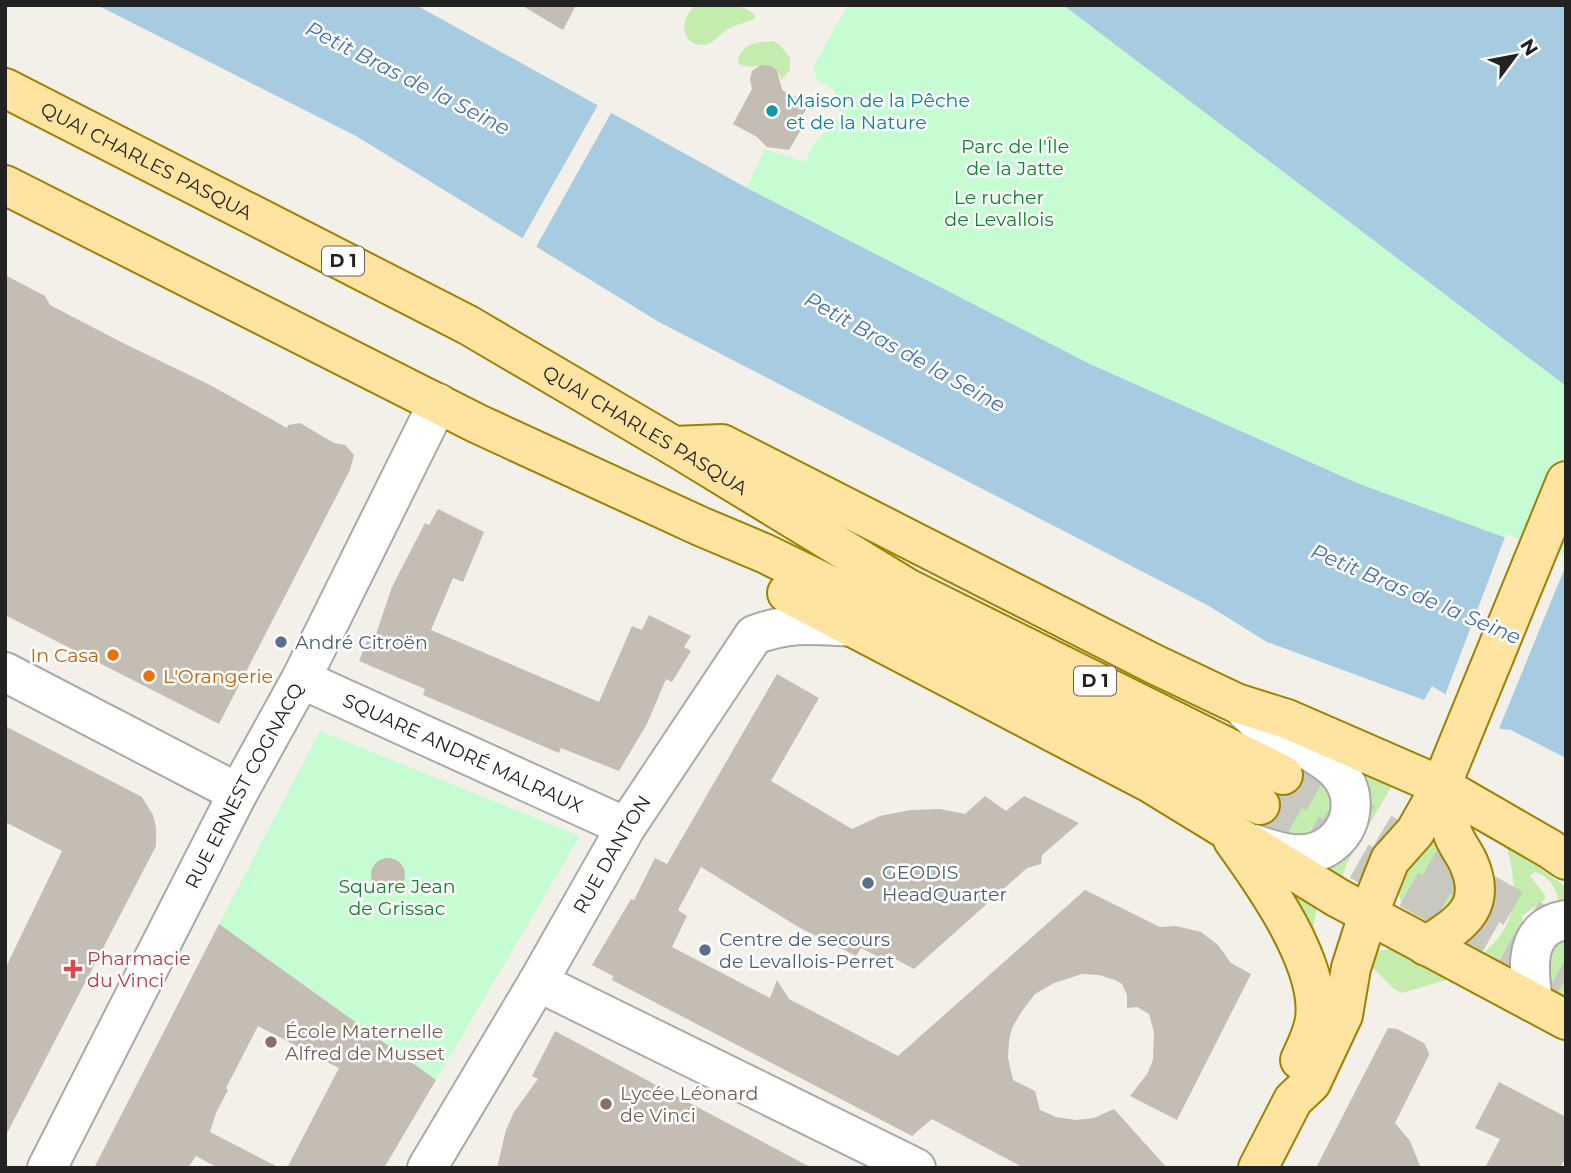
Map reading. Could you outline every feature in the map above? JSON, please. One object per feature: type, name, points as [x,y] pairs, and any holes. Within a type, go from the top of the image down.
[{"type":"main road","name":"QUAI CHARLES PASQUA","points":[[5,88],[468,325],[907,588],[1283,775]]},
{"type":"main road","name":"D 1","points":[[5,185],[478,424],[766,554],[897,618],[1259,805]]},
{"type":"main road","points":[[674,446],[722,443],[1154,664],[1236,703],[1447,772],[1566,860]]},
{"type":"main road","points":[[1258,1168],[1293,1100],[1311,1083],[1343,1015],[1351,968],[1390,860],[1415,832],[1447,772],[1566,481]]},
{"type":"main road","points":[[702,527],[725,560],[1152,784],[1368,915],[1566,1020]]},
{"type":"main road","points":[[1426,946],[1460,923],[1469,913],[1474,892],[1471,868],[1454,837],[1447,772]]},
{"type":"main road","points":[[1234,834],[1294,936],[1313,989],[1315,1019],[1308,1043],[1295,1069],[1293,1100]]},
{"type":"street","name":"RUE ERNEST COGNACQ","points":[[47,1168],[238,793],[301,679],[438,402]]},
{"type":"street","name":"RUE DANTON","points":[[426,1168],[538,982],[626,827],[754,635],[794,624],[853,627]]},
{"type":"street","points":[[5,672],[238,793]]},
{"type":"street","name":"SQUARE ANDRÉ MALRAUX","points":[[301,679],[626,827]]},
{"type":"street","points":[[1234,834],[1285,854],[1315,853],[1340,836],[1349,819],[1351,807],[1348,786],[1336,769],[1264,727],[1236,703]]},
{"type":"street","points":[[1533,1001],[1528,964],[1531,951],[1542,932],[1551,924],[1566,919]]},
{"type":"street","points":[[538,982],[916,1168]]},
{"type":"green space","points":[[696,5],[735,5],[749,10],[755,18],[728,29],[709,44],[702,45],[689,40],[684,29],[687,16]]},
{"type":"green space","name":"Parc de l'Île de la Jatte","points":[[848,5],[1063,5],[1566,386],[1566,560],[1357,483],[1090,364],[747,188],[764,149],[805,162],[815,142],[842,115],[834,90],[817,80],[813,67]]},
{"type":"green space","points":[[773,41],[780,45],[790,58],[790,70],[781,80],[778,72],[769,66],[750,67],[738,63],[745,48],[755,43]]},
{"type":"green space","name":"Square Jean de Grissac","points":[[320,731],[580,836],[436,1080],[219,924]]},
{"type":"green space","points":[[1300,762],[1329,776],[1339,806],[1315,842],[1267,830],[1270,825],[1292,818],[1305,803],[1309,784]]},
{"type":"green space","points":[[1349,767],[1394,782],[1346,865],[1341,882],[1321,863]]},
{"type":"green space","points":[[1435,839],[1457,873],[1458,896],[1445,913],[1437,917],[1420,917],[1405,907],[1400,899],[1398,882],[1412,860]]},
{"type":"green space","points":[[1505,842],[1566,887],[1566,907],[1560,907],[1549,881],[1535,872],[1530,876],[1545,895],[1545,899],[1522,916],[1525,936],[1514,972],[1481,955],[1499,937],[1511,912],[1513,877]]},
{"type":"green space","points":[[1281,885],[1317,906],[1312,937]]},
{"type":"green space","points":[[1566,930],[1566,1004],[1549,992],[1539,957]]},
{"type":"green space","points":[[1390,949],[1420,961],[1447,977],[1446,980],[1402,993],[1394,989],[1368,963],[1376,951]]},
{"type":"water","name":"Petit Bras de la Seine","points":[[97,5],[416,5],[747,188],[1090,364],[1357,483],[1566,560],[1566,758],[1511,730],[1501,729],[1432,686],[1424,700],[1267,642],[1209,606],[659,322],[356,136]]},
{"type":"water","points":[[1063,5],[1566,5],[1566,386]]},
{"type":"pier","points":[[598,105],[611,113],[536,247],[522,239]]},
{"type":"pier","points":[[1506,534],[1566,556],[1566,565],[1498,731],[1444,698]]},
{"type":"building","points":[[521,5],[576,5],[563,30]]},
{"type":"building","name":"Maison de la Pêche et de la Nature","points":[[761,65],[777,70],[782,90],[809,104],[801,118],[803,126],[789,150],[767,147],[757,137],[733,124],[752,89],[752,71]]},
{"type":"building","points":[[5,275],[45,296],[50,305],[212,386],[287,428],[288,425],[300,423],[334,443],[345,445],[354,455],[350,470],[219,724],[5,615]]},
{"type":"building","points":[[438,509],[484,532],[463,582],[453,578],[431,630],[599,702],[632,626],[642,630],[649,615],[691,636],[684,647],[691,651],[672,682],[666,679],[647,724],[619,771],[561,748],[559,753],[423,695],[425,689],[359,661],[367,641],[373,643],[392,587],[425,523],[429,525]]},
{"type":"building","points":[[777,674],[819,698],[771,781],[852,829],[880,816],[911,810],[940,809],[965,814],[985,796],[1006,811],[1024,796],[1079,823],[1042,855],[1041,864],[1027,868],[914,969],[886,954],[883,959],[861,948],[856,956],[800,928],[701,867],[678,910],[687,916],[672,947],[770,998],[777,980],[789,999],[898,1056],[1085,890],[1160,927],[1176,926],[1201,932],[1218,945],[1231,963],[1251,974],[1177,1120],[1130,1096],[1147,1074],[1153,1060],[1154,1032],[1149,1014],[1137,1007],[1127,1008],[1127,995],[1122,984],[1115,980],[1082,974],[1054,983],[1035,994],[1012,1028],[1009,1041],[1008,1058],[1013,1080],[1035,1091],[1040,1110],[1056,1117],[1076,1120],[1094,1118],[1114,1109],[1167,1168],[1024,1168],[932,1119],[912,1136],[612,980],[613,976],[592,965],[631,899],[634,900],[655,858],[667,864]]},
{"type":"building","points":[[5,726],[142,797],[153,815],[156,846],[5,1137],[5,969],[62,851],[5,822]]},
{"type":"building","points":[[388,858],[400,863],[405,875],[400,887],[388,892],[376,887],[371,875],[376,863]]},
{"type":"building","name":"École Maternelle Alfred de Musset","points":[[219,924],[436,1080],[384,1168],[287,1168],[339,1068],[258,1026],[226,1088],[228,1090],[210,1132],[280,1168],[218,1168],[196,1156],[188,1168],[94,1168]]},
{"type":"building","points":[[1388,1028],[1397,1029],[1424,1043],[1429,1053],[1395,1123],[1410,1141],[1421,1168],[1316,1168]]},
{"type":"building","name":"Lycée Léonard de Vinci","points":[[555,1031],[812,1168],[497,1168],[506,1130],[514,1112],[538,1079],[532,1076]]},
{"type":"building","points":[[1499,1082],[1566,1117],[1566,1157],[1560,1168],[1485,1168],[1500,1139],[1475,1128]]},
{"type":"tunnel","points":[[1283,775],[1566,939]]},
{"type":"tunnel","points":[[1260,805],[1566,978]]},
{"type":"place","name":"Maison de la Pêche et de la Nature","points":[[772,111]]},
{"type":"place","name":"André Citroën","points":[[281,642]]},
{"type":"place","name":"In Casa","points":[[113,655]]},
{"type":"place","name":"L'Orangerie","points":[[149,676]]},
{"type":"place","name":"GEODIS HeadQuarter","points":[[868,883]]},
{"type":"place","name":"Centre de secours de Levallois-Perret","points":[[705,950]]},
{"type":"place","name":"Pharmacie du Vinci","points":[[73,969]]},
{"type":"place","name":"École Maternelle Alfred de Musset","points":[[271,1042]]},
{"type":"place","name":"Lycée Léonard de Vinci","points":[[606,1104]]},
{"type":"park label","name":"Le rucher de Levallois","points":[[999,208]]}]
